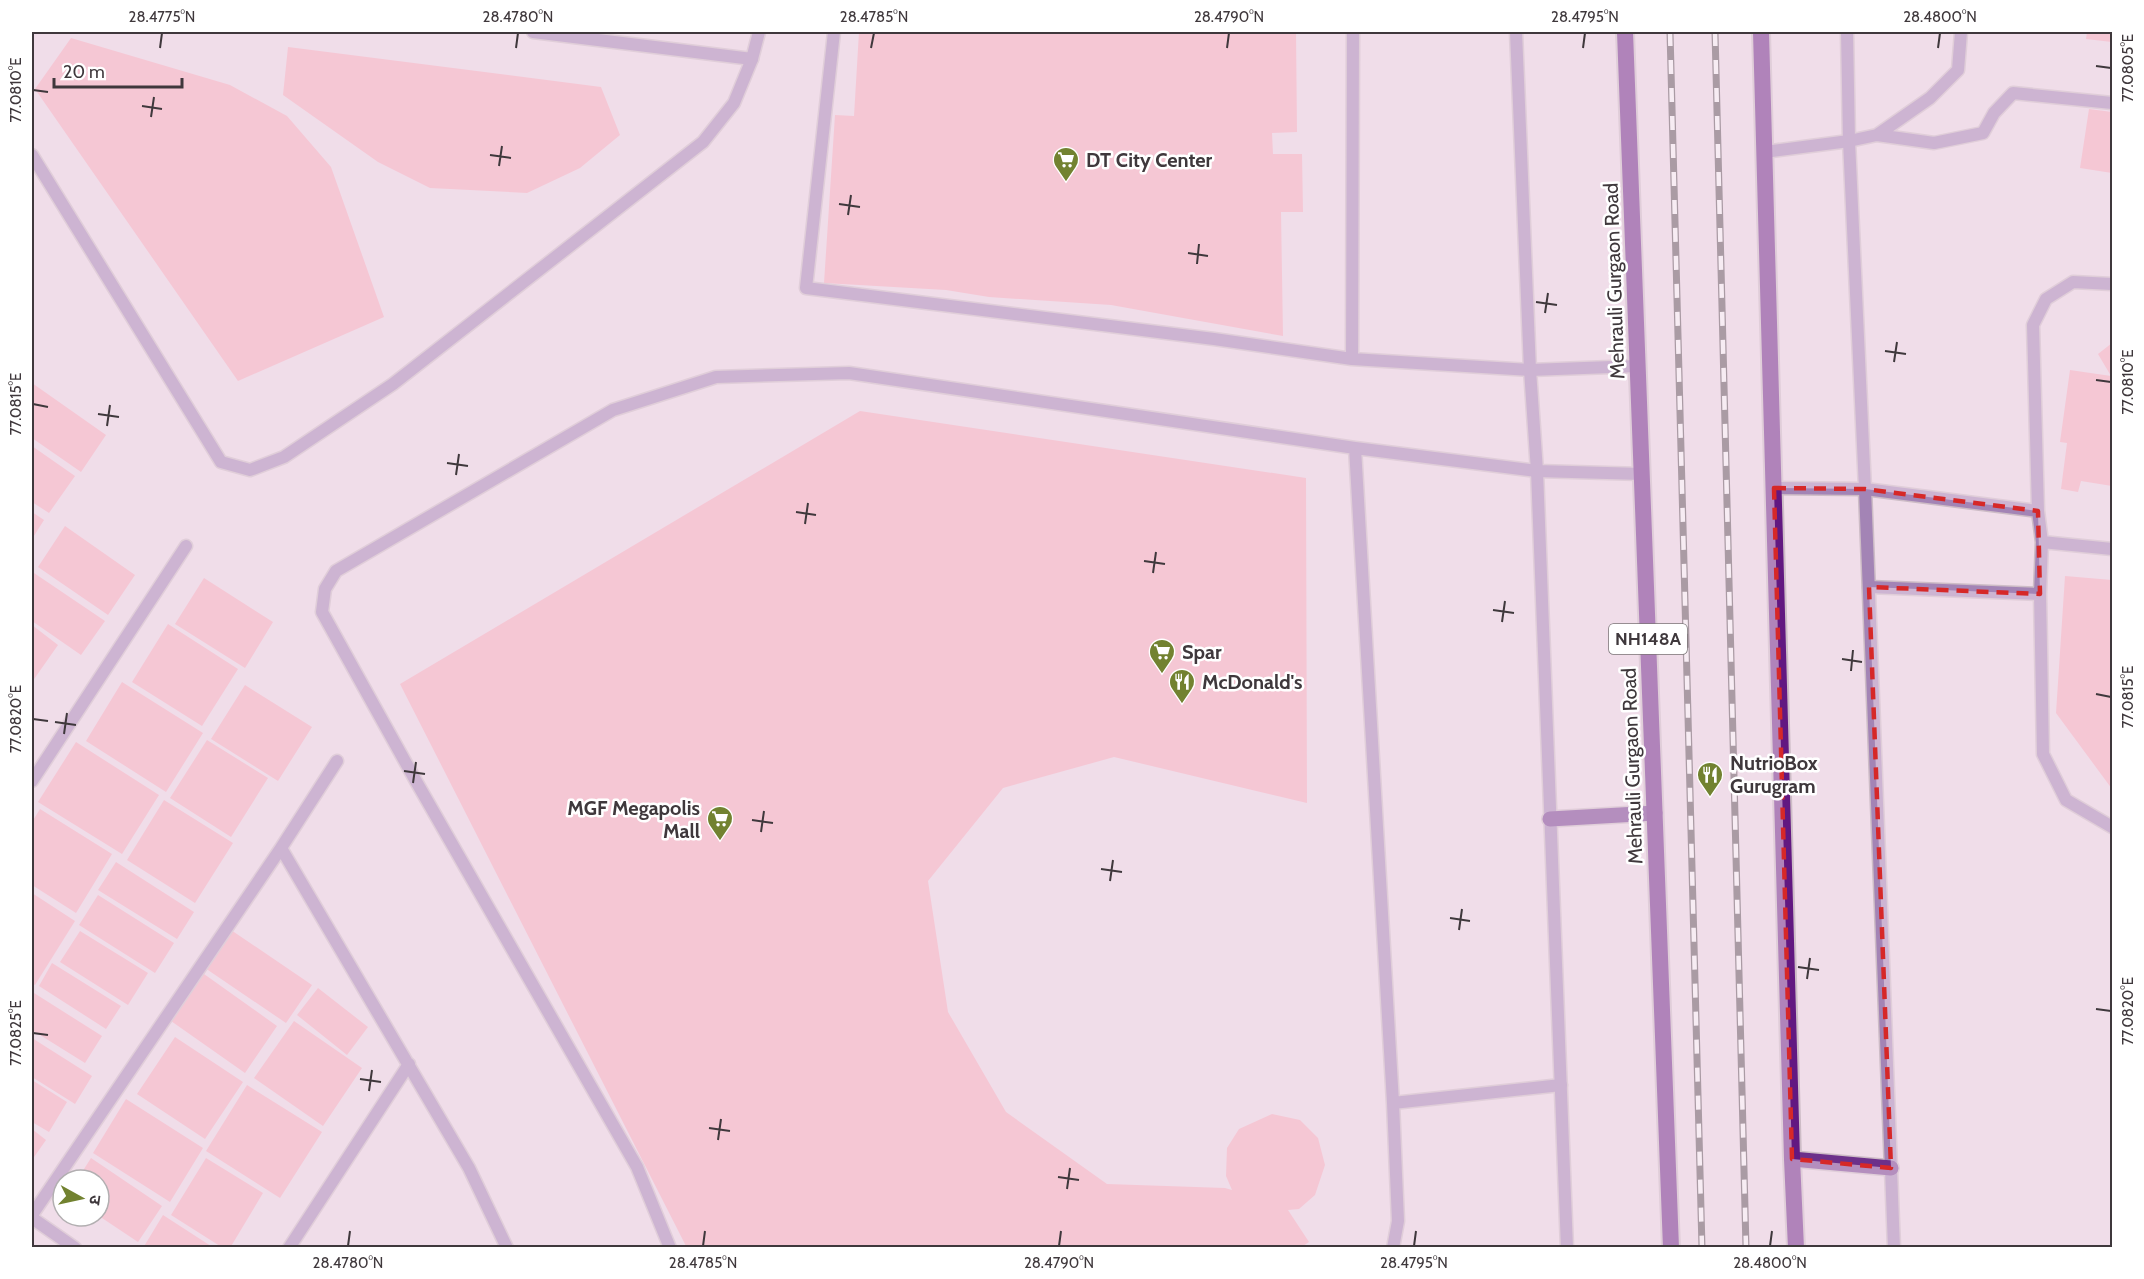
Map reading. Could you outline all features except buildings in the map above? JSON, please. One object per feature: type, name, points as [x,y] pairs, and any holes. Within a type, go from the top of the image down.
[{"type":"highway","name":"Mehrauli Gurgaon Road","points":[[1625,32],[1671,1248]]},
{"type":"highway","points":[[1761,32],[1796,1248]]},
{"type":"main road","points":[[1550,819],[1655,813]]},
{"type":"main road","points":[[1792,1159],[1891,1168]]},
{"type":"street","points":[[533,32],[752,59]]},
{"type":"street","points":[[32,155],[221,462],[250,470],[284,457],[393,384],[703,142],[734,103],[752,59],[759,32]]},
{"type":"street","points":[[834,32],[806,288],[1214,339],[1352,359],[1530,370],[1638,366]]},
{"type":"street","points":[[1352,359],[1353,32]]},
{"type":"street","points":[[1516,32],[1530,370],[1537,471],[1567,1248]]},
{"type":"street","points":[[1847,32],[1849,141],[1869,587],[1894,1248]]},
{"type":"street","points":[[1878,135],[1930,98],[1958,70],[1961,32]]},
{"type":"street","points":[[1764,152],[1878,135],[1934,143],[1983,133],[1994,113],[2013,93],[2112,103]]},
{"type":"street","points":[[2112,284],[2073,282],[2046,298],[2033,325],[2038,511],[2042,542],[2040,594],[2043,754],[2066,800],[2112,827]]},
{"type":"street","points":[[670,1248],[637,1167],[322,612],[325,589],[336,571],[613,410],[716,377],[849,373],[1355,448],[1537,471],[1642,474]]},
{"type":"street","points":[[1355,448],[1393,1103],[1398,1221],[1393,1248]]},
{"type":"street","points":[[1774,488],[1865,489],[2038,511]]},
{"type":"street","points":[[2042,542],[2112,549]]},
{"type":"street","points":[[32,781],[186,546]]},
{"type":"street","points":[[1869,587],[2040,594]]},
{"type":"street","points":[[75,1248],[32,1217],[281,848],[337,761]]},
{"type":"street","points":[[281,848],[469,1168],[507,1248]]},
{"type":"street","points":[[289,1248],[409,1064]]},
{"type":"street","points":[[1393,1103],[1561,1085]]},
{"type":"highlighted area","points":[[1774,488],[1865,489],[2038,511],[2040,594],[1869,587],[1891,1168],[1792,1159]]},
{"type":"railway","points":[[1670,32],[1702,1248]]},
{"type":"railway","points":[[1715,32],[1746,1248]]},
{"type":"place","name":"DT City Center","points":[[1066,183]]},
{"type":"place","name":"Spar","points":[[1162,675]]},
{"type":"place","name":"McDonald's","points":[[1182,705]]},
{"type":"place","name":"NutrioBox Gurugram","points":[[1710,798]]},
{"type":"place","name":"MGF Megapolis Mall","points":[[720,842]]}]
